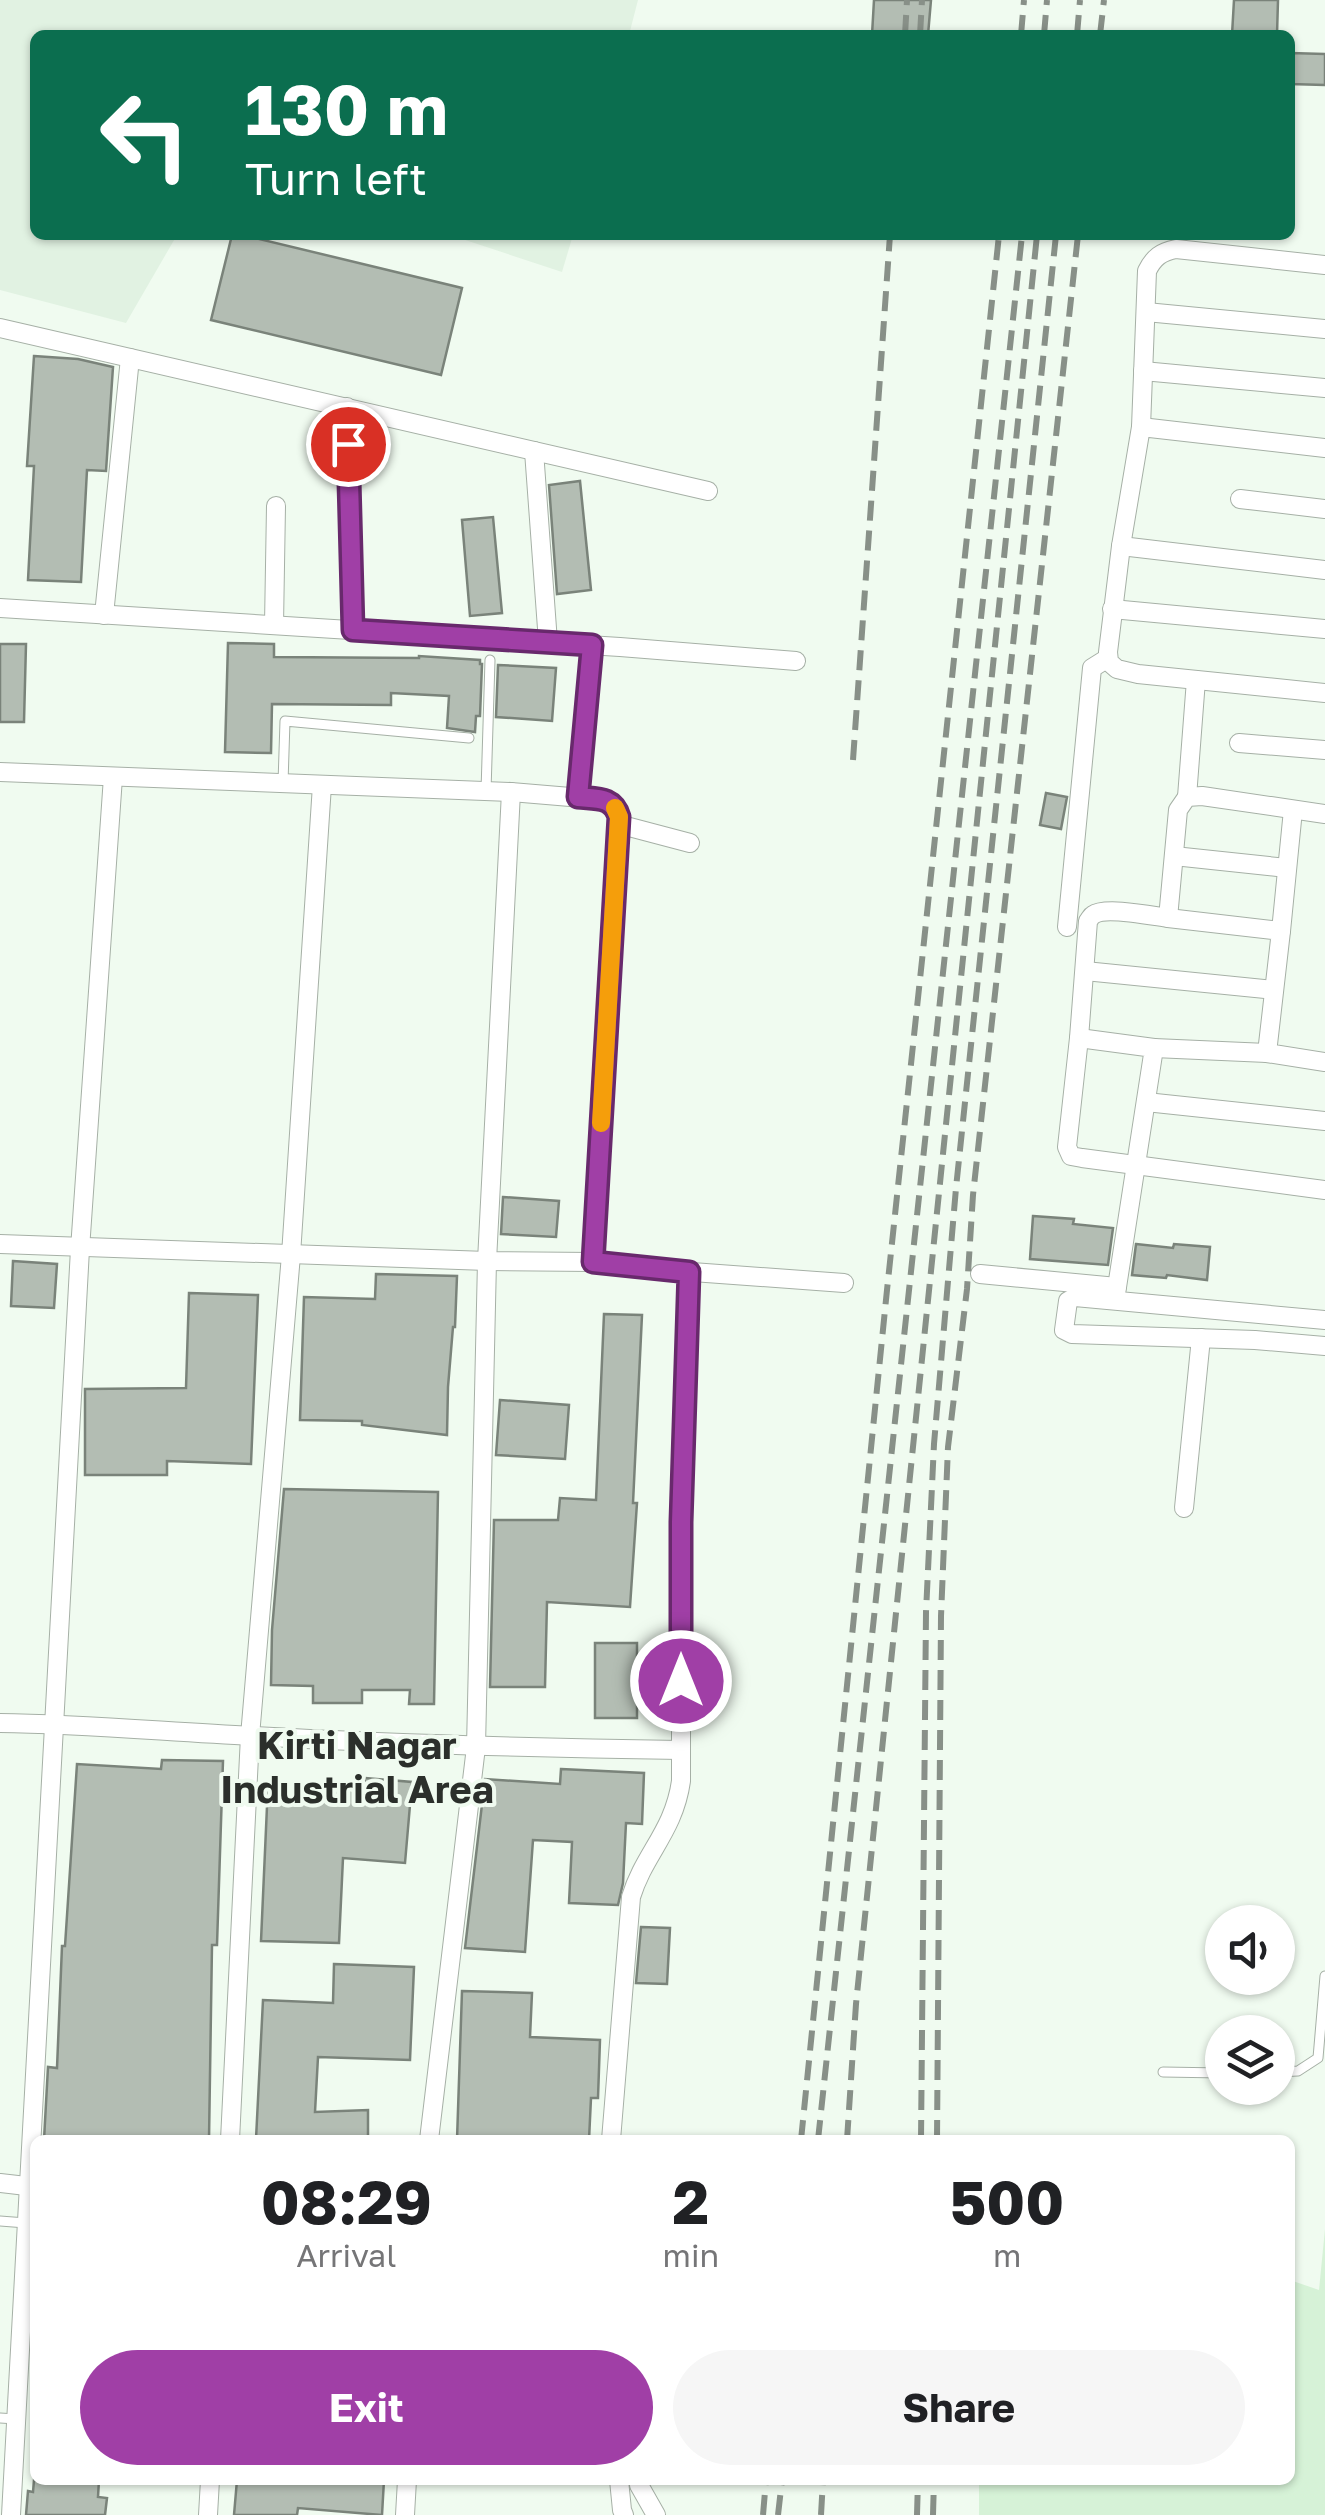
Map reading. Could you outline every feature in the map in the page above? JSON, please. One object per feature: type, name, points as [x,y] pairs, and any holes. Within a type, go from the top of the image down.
[{"type":"street","points":[[1325,264],[1176,249],[1153,260],[1147,271],[1141,427],[1108,658],[1117,669],[1128,672],[1325,692]]},
{"type":"street","points":[[1146,312],[1325,328]]},
{"type":"street","points":[[0,328],[708,491]]},
{"type":"street","points":[[104,614],[130,358]]},
{"type":"street","points":[[1143,371],[1325,388]]},
{"type":"street","points":[[347,408],[353,630]]},
{"type":"street","points":[[1141,427],[1325,448]]},
{"type":"street","points":[[534,450],[548,642]]},
{"type":"street","points":[[1240,500],[1325,509]]},
{"type":"street","points":[[274,625],[276,506]]},
{"type":"street","points":[[1121,546],[1325,570]]},
{"type":"street","points":[[0,608],[796,661]]},
{"type":"street","points":[[1112,609],[1325,630]]},
{"type":"street","points":[[578,797],[592,645]]},
{"type":"street","points":[[1067,928],[1092,668],[1108,658]]},
{"type":"street","points":[[1168,918],[1178,810],[1187,797],[1196,680]]},
{"type":"street","points":[[1239,742],[1325,750]]},
{"type":"street","points":[[0,772],[511,792],[612,803],[618,824],[593,1262]]},
{"type":"street","points":[[34,2135],[80,1248],[112,777]]},
{"type":"street","points":[[230,2135],[250,1736],[291,1255],[322,785]]},
{"type":"street","points":[[431,2135],[476,1747],[487,1261],[511,792]]},
{"type":"street","points":[[1187,797],[1325,814]]},
{"type":"street","points":[[1268,1053],[1293,810]]},
{"type":"street","points":[[618,824],[690,843]]},
{"type":"street","points":[[1174,856],[1287,868]]},
{"type":"street","points":[[1281,931],[1113,912],[1092,916],[1088,921],[1068,1152],[1072,1156],[1325,1190]]},
{"type":"street","points":[[1084,972],[1274,990]]},
{"type":"street","points":[[1079,1038],[1154,1048],[1268,1053],[1325,1062]]},
{"type":"street","points":[[1116,1294],[1154,1048]]},
{"type":"street","points":[[1146,1102],[1325,1121]]},
{"type":"street","points":[[0,1244],[593,1262],[844,1283]]},
{"type":"street","points":[[611,2135],[631,1897],[674,1813],[681,1781],[681,1522],[689,1272]]},
{"type":"street","points":[[980,1274],[1325,1320]]},
{"type":"street","points":[[1116,1294],[1070,1298],[1064,1330],[1072,1334],[1325,1346]]},
{"type":"street","points":[[1184,1508],[1201,1338]]},
{"type":"street","points":[[0,1723],[476,1747],[681,1750]]},
{"type":"street","points":[[0,2183],[30,2186]]},
{"type":"street","points":[[11,2515],[8,2419],[30,2198]]},
{"type":"street","points":[[208,2515],[210,2485]]},
{"type":"street","points":[[405,2515],[406,2485]]},
{"type":"street","points":[[620,2485],[624,2515]]},
{"type":"street","points":[[639,2485],[656,2515]]},
{"type":"lane","points":[[486,791],[490,660]]},
{"type":"lane","points":[[283,784],[285,721],[469,738]]},
{"type":"lane","points":[[1295,2070],[1318,2058],[1325,1976]]},
{"type":"lane","points":[[1163,2072],[1205,2073]]},
{"type":"lane","points":[[0,2222],[26,2223]]},
{"type":"shaded area","points":[[0,0],[638,0],[630,30],[30,30],[30,240],[174,240],[126,323],[0,290]]},
{"type":"shaded area","points":[[465,240],[572,240],[562,272]]},
{"type":"green space","points":[[1325,2229],[1325,2515],[979,2515],[979,2485],[1295,2485],[1295,2282],[1319,2290]]},
{"type":"building","points":[[874,0],[931,0],[928,30],[872,30]]},
{"type":"building","points":[[1234,0],[1278,0],[1277,30],[1232,30]]},
{"type":"building","points":[[1295,53],[1325,54],[1325,85],[1295,84]]},
{"type":"building","points":[[231,240],[264,240],[462,288],[441,375],[211,320]]},
{"type":"building","points":[[34,356],[78,359],[113,367],[106,471],[87,470],[81,582],[28,580],[34,466],[27,466]]},
{"type":"building","points":[[580,481],[591,590],[557,594],[549,485]]},
{"type":"building","points":[[493,517],[502,613],[470,616],[462,520]]},
{"type":"building","points":[[228,643],[274,644],[274,657],[419,656],[480,660],[480,716],[476,716],[475,732],[447,728],[449,696],[391,693],[391,705],[272,704],[271,753],[225,752]]},
{"type":"building","points":[[0,644],[26,644],[24,722],[0,722]]},
{"type":"building","points":[[498,665],[556,668],[552,721],[496,717]]},
{"type":"building","points":[[1046,793],[1067,797],[1061,829],[1040,825]]},
{"type":"building","points":[[503,1197],[559,1201],[556,1237],[501,1234]]},
{"type":"building","points":[[1033,1216],[1074,1219],[1073,1224],[1113,1228],[1108,1265],[1030,1259]]},
{"type":"building","points":[[1136,1244],[1210,1247],[1207,1280],[1132,1275]]},
{"type":"building","points":[[13,1261],[57,1264],[54,1308],[11,1306]]},
{"type":"building","points":[[376,1274],[457,1276],[447,1435],[362,1425],[362,1421],[300,1420],[304,1297],[375,1299]]},
{"type":"building","points":[[189,1293],[258,1295],[251,1464],[167,1461],[167,1475],[85,1475],[85,1389],[186,1388]]},
{"type":"building","points":[[604,1314],[642,1315],[630,1607],[547,1602],[545,1687],[490,1687],[494,1520],[558,1520],[560,1498],[596,1500]]},
{"type":"building","points":[[500,1400],[569,1405],[565,1459],[496,1455]]},
{"type":"building","points":[[284,1489],[438,1492],[434,1704],[409,1704],[410,1690],[362,1690],[362,1703],[313,1703],[313,1686],[271,1685]]},
{"type":"building","points":[[595,1643],[637,1643],[637,1718],[595,1718]]},
{"type":"building","points":[[162,1760],[223,1761],[217,1945],[212,1945],[209,2135],[44,2135],[48,2067],[57,2068],[62,1946],[77,1764],[161,1769]]},
{"type":"building","points":[[561,1769],[644,1773],[642,1824],[626,1823],[618,1905],[569,1903],[572,1842],[533,1840],[525,1952],[465,1948],[485,1779],[560,1784]]},
{"type":"building","points":[[365,1778],[412,1782],[405,1863],[343,1858],[339,1943],[261,1941],[268,1784],[364,1788]]},
{"type":"building","points":[[641,1927],[670,1928],[667,1984],[636,1983]]},
{"type":"building","points":[[334,1964],[414,1967],[410,2060],[318,2057],[315,2112],[368,2110],[368,2135],[256,2135],[263,2000],[333,2003]]},
{"type":"building","points":[[462,1991],[532,1993],[530,2037],[600,2040],[598,2098],[591,2098],[589,2135],[457,2135]]},
{"type":"building","points":[[34,2485],[99,2485],[98,2497],[107,2498],[105,2515],[26,2515],[28,2491],[33,2492]]},
{"type":"building","points":[[237,2485],[384,2485],[382,2515],[298,2508],[297,2515],[234,2515]]},
{"type":"railway","points":[[905,30],[907,0]]},
{"type":"railway","points":[[920,30],[922,0]]},
{"type":"railway","points":[[1021,30],[1024,0]]},
{"type":"railway","points":[[1044,30],[1047,0]]},
{"type":"railway","points":[[1077,30],[1080,0]]},
{"type":"railway","points":[[1101,30],[1104,0]]},
{"type":"railway","points":[[853,760],[890,240]]},
{"type":"railway","points":[[802,2135],[998,240]]},
{"type":"railway","points":[[819,2135],[1021,240]]},
{"type":"railway","points":[[847,2135],[856,2004],[1036,240]]},
{"type":"railway","points":[[921,2135],[926,1612],[934,1444],[956,1188],[1055,240]]},
{"type":"railway","points":[[937,2135],[941,1616],[948,1447],[1077,240]]},
{"type":"railway","points":[[763,2515],[766,2485]]},
{"type":"railway","points":[[778,2515],[781,2485]]},
{"type":"railway","points":[[821,2515],[823,2485]]},
{"type":"railway","points":[[917,2515],[918,2485]]},
{"type":"railway","points":[[933,2515],[934,2485]]},
{"type":"slow traffic","points":[[601,1123],[619,817],[615,808]]},
{"type":"district","name":"Kirti Nagar Industrial Area","points":[[357,1768]]},
{"type":"route","points":[[348,444],[353,630],[592,645],[578,797],[606,800],[619,817],[593,1262],[689,1272],[681,1522],[681,1681]]}]
